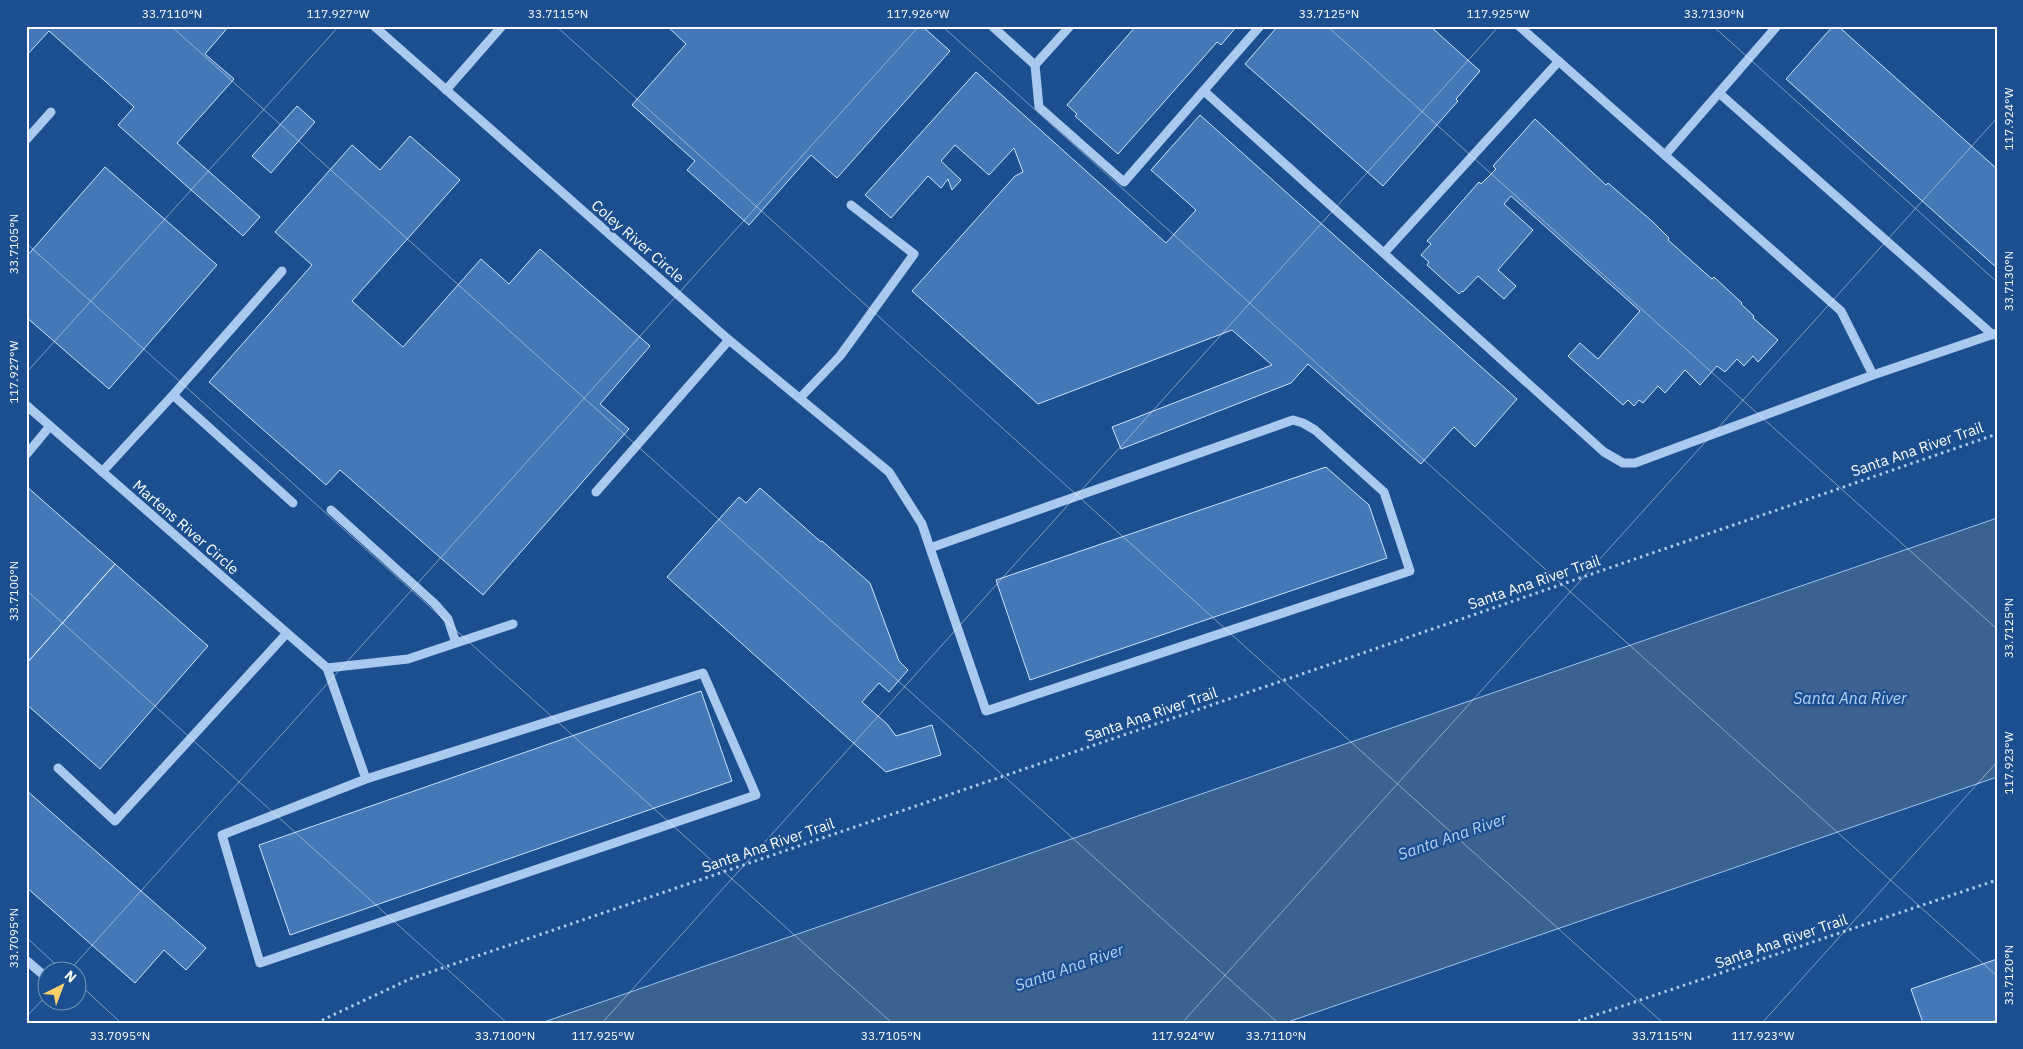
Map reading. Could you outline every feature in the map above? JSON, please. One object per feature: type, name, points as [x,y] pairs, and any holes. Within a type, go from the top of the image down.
[{"type":"street","name":"Coley River Circle","points":[[374,26],[729,340],[889,472],[922,524],[930,548],[986,711],[1410,571],[1384,492],[1315,430],[1293,420],[930,548]]},
{"type":"street","points":[[446,90],[502,26]]},
{"type":"street","points":[[992,26],[1036,65],[1039,107],[1124,182],[1260,26]]},
{"type":"street","points":[[1036,65],[1070,26]]},
{"type":"street","points":[[1519,26],[1841,311],[1873,375]]},
{"type":"street","points":[[1665,156],[1777,26]]},
{"type":"street","points":[[1384,253],[1559,61]]},
{"type":"street","points":[[1204,91],[1604,452],[1623,463],[1635,463],[1873,375],[1995,334]]},
{"type":"street","points":[[1719,93],[1995,334]]},
{"type":"street","points":[[26,140],[51,112]]},
{"type":"street","points":[[800,398],[840,356],[914,254],[851,205]]},
{"type":"street","points":[[102,472],[173,395],[282,271]]},
{"type":"street","points":[[596,492],[729,340]]},
{"type":"street","points":[[173,395],[293,503]]},
{"type":"street","name":"Martens River Circle","points":[[26,405],[327,668]]},
{"type":"street","points":[[26,455],[50,426]]},
{"type":"street","points":[[331,510],[435,604],[448,619],[456,643]]},
{"type":"street","points":[[366,779],[327,668],[408,659],[513,624]]},
{"type":"street","points":[[58,768],[116,821],[287,633]]},
{"type":"street","points":[[703,674],[756,795],[260,963],[222,835],[366,779],[703,674]]},
{"type":"street","points":[[26,960],[38,970]]},
{"type":"path","name":"Santa Ana River Trail","points":[[316,1023],[410,979],[1997,434]]},
{"type":"path","name":"Santa Ana River Trail","points":[[1572,1023],[1997,880]]},
{"type":"water","name":"Santa Ana River","points":[[1997,518],[1997,777],[1285,1023],[541,1023]]},
{"type":"building","points":[[26,26],[229,26],[205,54],[234,79],[177,143],[260,217],[243,236],[118,125],[134,107],[49,31],[26,56]]},
{"type":"building","points":[[667,26],[922,26],[950,51],[837,178],[811,155],[749,225],[687,170],[695,161],[632,105],[686,44]]},
{"type":"building","points":[[1136,26],[1237,26],[1221,45],[1217,42],[1118,154],[1075,116],[1077,114],[1067,105]]},
{"type":"building","points":[[1278,26],[1430,26],[1480,71],[1456,99],[1458,101],[1383,186],[1245,64]]},
{"type":"building","points":[[1833,26],[1838,26],[1997,169],[1997,268],[1786,79]]},
{"type":"building","points":[[976,72],[1166,243],[1196,210],[1151,170],[1200,115],[1517,399],[1475,447],[1454,427],[1421,464],[1308,364],[1291,383],[1121,449],[1112,427],[1272,365],[1232,330],[1038,404],[912,291],[1015,176],[1023,172],[1014,148],[989,175],[955,145],[941,161],[961,180],[952,190],[948,179],[941,188],[928,176],[891,218],[865,195]]},
{"type":"building","points":[[297,106],[315,122],[271,173],[252,156]]},
{"type":"building","points":[[1535,119],[1606,185],[1608,183],[1653,222],[1669,238],[1668,240],[1712,279],[1714,277],[1742,303],[1754,316],[1753,318],[1778,340],[1758,362],[1753,356],[1744,366],[1737,359],[1725,372],[1717,366],[1700,385],[1685,370],[1665,393],[1658,386],[1643,403],[1639,400],[1634,406],[1628,400],[1623,405],[1568,356],[1580,343],[1598,359],[1640,311],[1511,196],[1504,204],[1533,230],[1498,270],[1516,286],[1504,299],[1478,276],[1459,294],[1427,265],[1429,262],[1421,255],[1431,244],[1427,241],[1479,182],[1481,184],[1496,169],[1493,166]]},
{"type":"building","points":[[410,136],[460,180],[352,301],[403,347],[481,259],[509,284],[540,249],[650,346],[600,404],[629,429],[483,595],[340,470],[326,485],[209,382],[312,265],[275,232],[352,145],[380,170]]},
{"type":"building","points":[[105,167],[217,265],[109,389],[26,317],[26,257]]},
{"type":"building","points":[[1326,467],[1369,505],[1387,558],[1030,680],[996,580]]},
{"type":"building","points":[[26,486],[115,564],[26,664]]},
{"type":"building","points":[[760,488],[870,583],[899,661],[908,670],[889,692],[879,683],[862,702],[887,724],[896,736],[932,725],[941,755],[886,772],[667,577],[739,497],[746,503]]},
{"type":"building","points":[[115,564],[208,646],[100,769],[26,704],[26,664]]},
{"type":"building","points":[[701,691],[732,781],[290,935],[259,845]]},
{"type":"building","points":[[26,790],[206,948],[186,970],[164,950],[135,983],[26,887]]},
{"type":"building","points":[[1997,959],[1997,1023],[1923,1023],[1911,989]]}]
